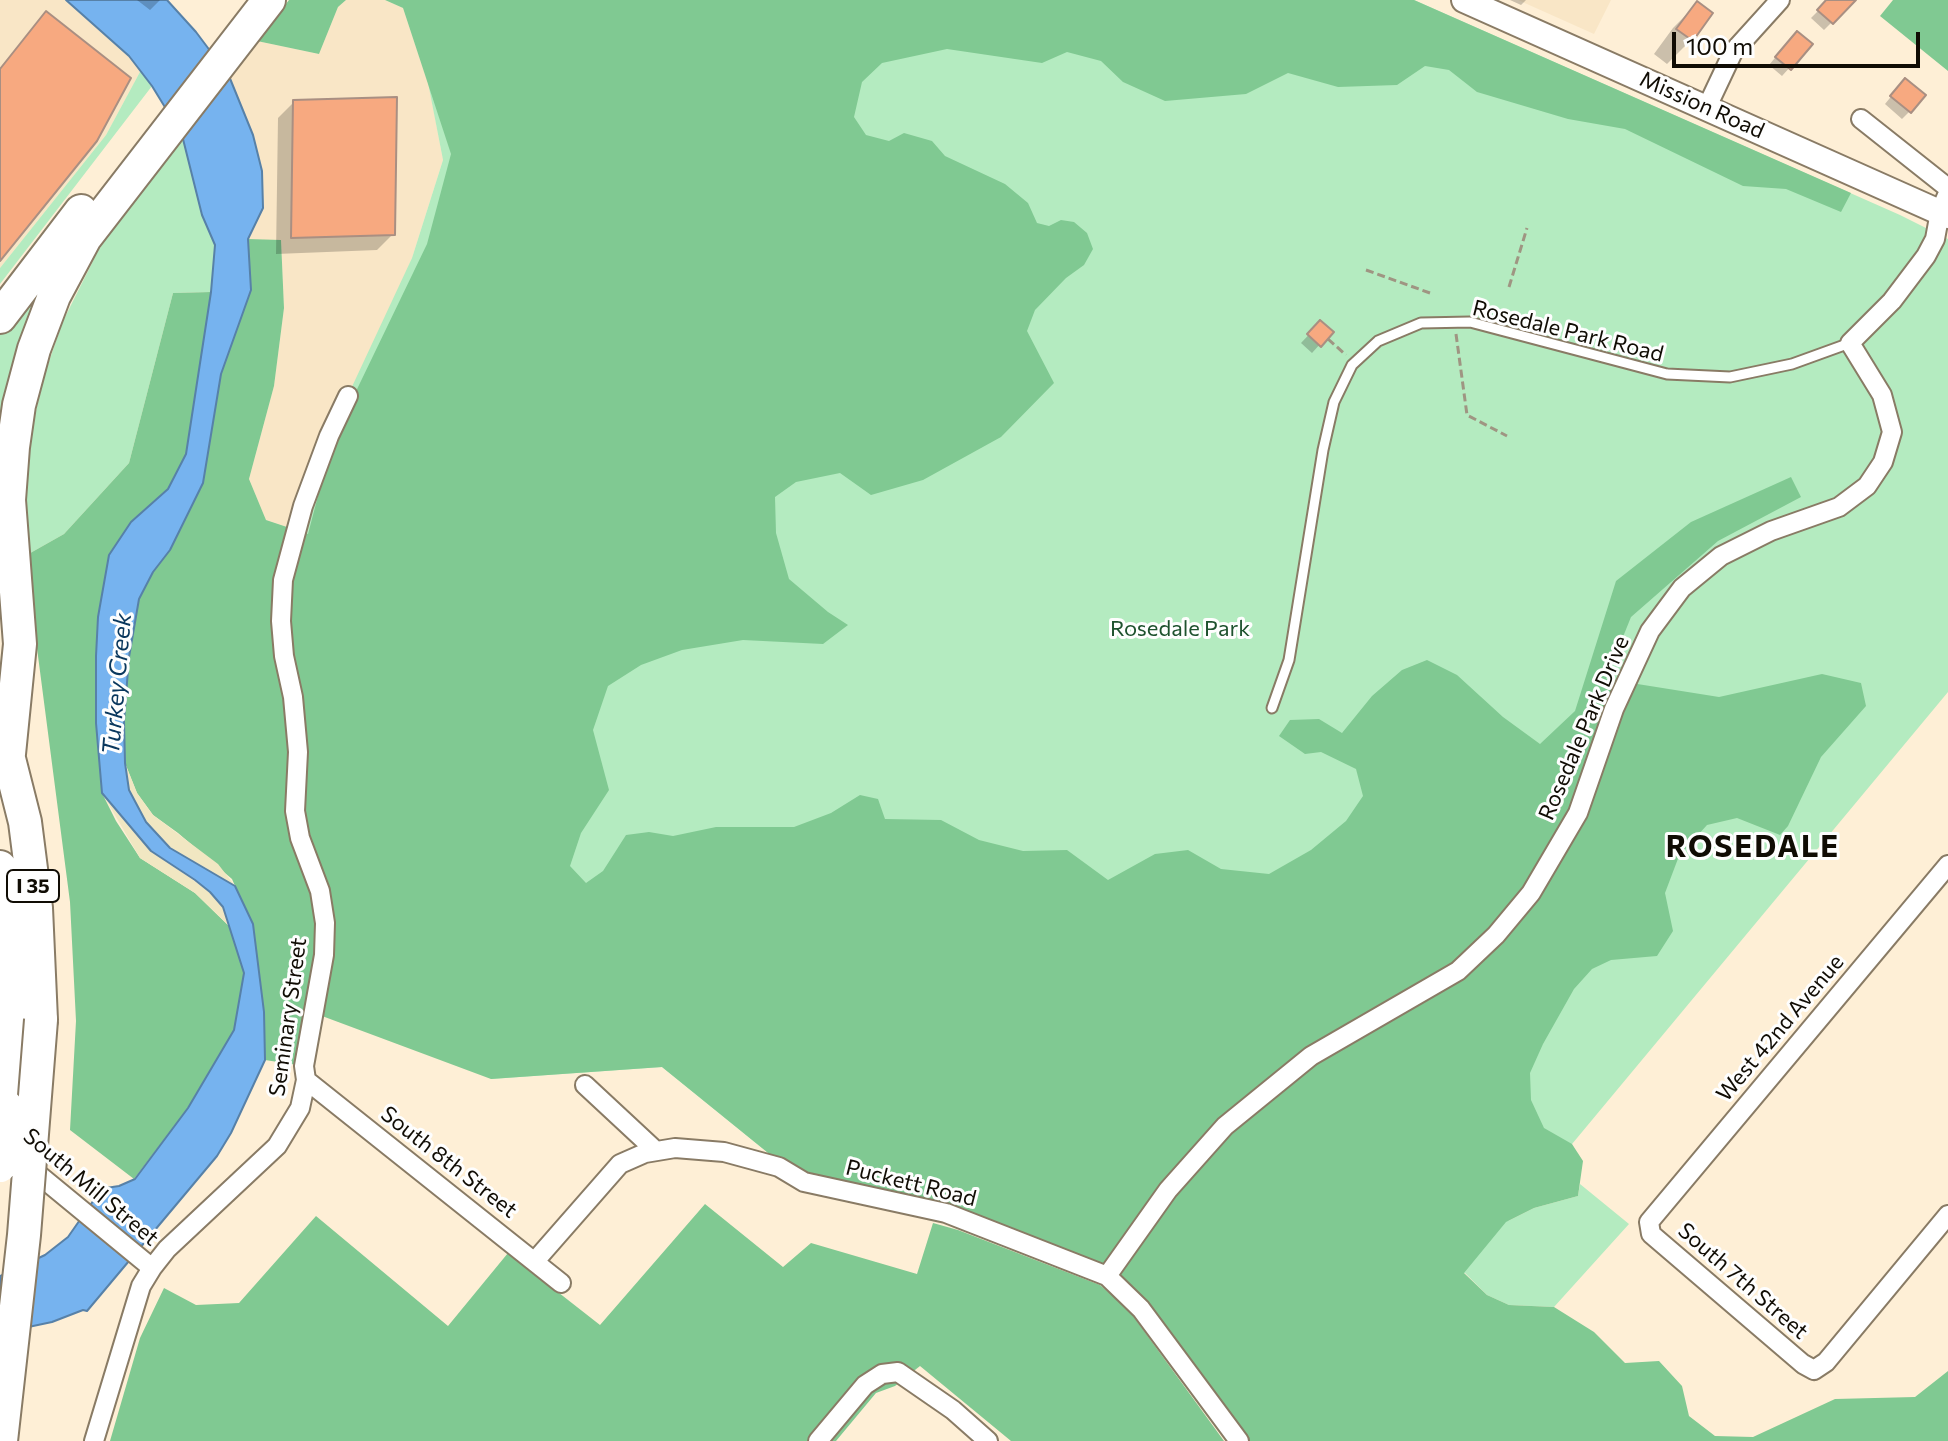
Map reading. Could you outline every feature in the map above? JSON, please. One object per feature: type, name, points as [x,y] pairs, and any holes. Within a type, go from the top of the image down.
[{"type":"highway","points":[[0,317],[142,146],[239,19],[269,0]]},
{"type":"highway","points":[[4,739],[20,644],[11,559],[9,500],[19,405],[34,349],[54,296],[85,238],[142,146]]},
{"type":"highway","name":"I 35","points":[[1,1441],[30,1173],[26,1020],[36,908],[25,822],[4,739]]},
{"type":"highway","name":"I 35","points":[[0,867],[9,948],[26,1020],[3,1093],[0,1166]]},
{"type":"main road","name":"Mission Road","points":[[1464,0],[1707,107],[1946,202]]},
{"type":"street","points":[[1707,107],[1733,52],[1780,0]]},
{"type":"street","points":[[1850,343],[1892,301],[1926,256],[1935,239],[1946,202],[1861,119]]},
{"type":"street","name":"Rosedale Park Drive","points":[[1107,1276],[1168,1190],[1225,1126],[1311,1056],[1458,971],[1496,935],[1531,893],[1578,813],[1614,709],[1650,631],[1682,588],[1721,556],[1771,531],[1839,507],[1867,486],[1883,462],[1892,432],[1882,395],[1850,343]]},
{"type":"street","name":"Seminary Street","points":[[94,1441],[141,1286],[152,1268],[167,1249],[277,1146],[300,1108],[306,1080],[304,1066],[324,955],[325,923],[320,891],[300,838],[295,811],[298,752],[282,632],[283,580],[303,506],[329,436],[348,396]]},
{"type":"street","name":"West 42nd Avenue","points":[[1649,1222],[1945,875]]},
{"type":"street","name":"South 8th Street","points":[[306,1080],[561,1283]]},
{"type":"street","points":[[585,1085],[656,1151]]},
{"type":"street","name":"South Mill Street","points":[[0,1142],[152,1268]]},
{"type":"street","name":"Puckett Road","points":[[535,1261],[620,1164],[645,1153],[675,1148],[724,1152],[779,1167],[804,1182],[946,1213],[1107,1276],[1141,1309],[1239,1441]]},
{"type":"street","name":"South 7th Street","points":[[1649,1222],[1651,1234],[1803,1364],[1814,1370],[1826,1362],[1948,1215]]},
{"type":"street","points":[[818,1441],[865,1385],[882,1374],[898,1372],[953,1410],[988,1441]]},
{"type":"lane","name":"Rosedale Park Road","points":[[1272,708],[1289,660],[1323,450],[1334,402],[1354,362],[1378,341],[1421,323],[1470,322],[1667,374],[1730,377],[1792,364],[1850,343]]},
{"type":"path","points":[[1509,287],[1527,228]]},
{"type":"path","points":[[1366,270],[1430,293]]},
{"type":"path","points":[[1454,322],[1467,415],[1507,436]]},
{"type":"path","points":[[1328,339],[1354,362]]},
{"type":"shaded area","points":[[0,0],[66,0],[119,45],[141,70],[106,135],[0,268]]},
{"type":"shaded area","points":[[346,0],[385,0],[403,8],[429,86],[443,160],[412,258],[308,534],[266,520],[249,479],[274,386],[284,308],[281,241],[248,239],[263,208],[229,76],[257,41],[319,54],[338,7]]},
{"type":"shaded area","points":[[1518,0],[1611,0],[1594,34]]},
{"type":"green space","points":[[289,0],[346,0],[338,7],[319,54],[257,41]]},
{"type":"green space","points":[[385,0],[1414,0],[1851,193],[1841,212],[1786,189],[1743,186],[1625,129],[1568,119],[1477,92],[1449,70],[1425,66],[1397,85],[1338,87],[1288,73],[1246,94],[1165,101],[1123,82],[1101,61],[1067,52],[1042,63],[947,49],[882,63],[862,82],[854,117],[866,135],[889,141],[904,133],[932,141],[945,156],[1005,184],[1028,203],[1037,223],[1049,226],[1061,220],[1074,222],[1087,233],[1093,249],[1084,265],[1066,278],[1035,310],[1027,331],[1054,383],[1001,437],[923,480],[871,495],[840,473],[796,482],[775,497],[776,533],[789,579],[848,625],[823,644],[743,640],[682,650],[641,665],[608,686],[593,730],[609,790],[581,833],[570,866],[586,883],[603,871],[626,835],[649,832],[673,836],[716,827],[794,827],[831,813],[860,795],[878,799],[885,819],[941,820],[979,840],[1023,851],[1067,850],[1108,880],[1155,854],[1188,850],[1221,869],[1269,874],[1311,850],[1346,821],[1363,796],[1356,769],[1321,752],[1305,754],[1279,736],[1290,720],[1319,719],[1342,733],[1372,696],[1402,670],[1427,660],[1457,675],[1503,717],[1540,744],[1575,711],[1616,581],[1691,522],[1791,477],[1801,497],[1718,541],[1631,617],[1606,679],[1719,697],[1822,674],[1861,683],[1866,706],[1821,757],[1788,826],[1780,835],[1737,818],[1707,825],[1679,856],[1665,893],[1673,931],[1657,956],[1611,960],[1592,969],[1574,989],[1530,1073],[1531,1100],[1544,1128],[1572,1144],[1583,1161],[1578,1196],[1534,1208],[1506,1222],[1464,1273],[1487,1295],[1509,1305],[1554,1307],[1594,1332],[1625,1363],[1659,1361],[1682,1386],[1689,1416],[1715,1436],[1753,1437],[1835,1399],[1915,1397],[1948,1371],[1948,1441],[1239,1441],[1107,1276],[946,1213],[804,1182],[662,1067],[491,1079],[314,1013],[304,1066],[265,1060],[264,1012],[253,925],[232,879],[153,815],[137,793],[125,763],[124,721],[129,657],[139,599],[153,572],[170,550],[203,483],[221,374],[251,290],[248,239],[281,240],[284,308],[274,386],[249,479],[266,520],[308,534],[333,439],[427,244],[451,154],[403,8]]},
{"type":"green space","name":"Rosedale Park","points":[[412,0],[1414,0],[1948,239],[1948,692],[1508,1221],[1534,1208],[1578,1196],[1580,1184],[1629,1224],[1554,1307],[1509,1305],[1487,1295],[1465,1273],[1107,1276],[946,1213],[804,1182],[662,1067],[491,1079],[281,621],[329,436],[412,258],[443,160]]},
{"type":"green space","points":[[1893,0],[1948,0],[1948,71],[1880,16]]},
{"type":"green space","points":[[141,70],[152,86],[0,284],[0,268],[106,135]]},
{"type":"green space","points":[[182,135],[202,215],[215,245],[211,292],[173,293],[129,463],[64,534],[25,556],[28,462],[35,415],[63,321],[98,251]]},
{"type":"green space","points":[[44,283],[0,425],[0,332]]},
{"type":"green space","points":[[211,292],[186,454],[168,489],[131,522],[109,555],[98,617],[96,723],[102,793],[116,821],[140,858],[195,893],[230,927],[244,973],[234,1030],[188,1108],[134,1179],[70,1130],[76,1021],[70,902],[25,556],[64,534],[129,463],[173,293]]},
{"type":"green space","points":[[705,1204],[783,1267],[811,1243],[917,1274],[933,1223],[1100,1285],[1128,1309],[1224,1441],[1011,1441],[920,1366],[895,1386],[876,1393],[836,1441],[110,1441],[140,1338],[164,1288],[196,1305],[239,1303],[316,1216],[448,1326],[508,1253],[600,1325]]},
{"type":"sand","points":[[125,763],[137,793],[153,815],[218,864],[235,886],[170,848],[145,822],[129,789]]},
{"type":"sand","points":[[102,793],[151,851],[210,892],[223,907],[230,927],[195,893],[140,858]]},
{"type":"water","name":"Turkey Creek","points":[[66,0],[167,0],[229,76],[253,135],[262,171],[263,208],[248,239],[251,290],[221,374],[203,483],[170,550],[153,572],[139,599],[129,657],[124,721],[129,790],[146,822],[170,848],[235,886],[253,924],[264,1012],[265,1060],[217,1156],[87,1311],[0,1333],[0,1276],[45,1255],[68,1237],[98,1194],[106,1188],[135,1179],[188,1108],[234,1030],[244,973],[223,907],[195,880],[151,851],[102,793],[96,723],[96,656],[98,617],[109,555],[131,522],[168,489],[186,454],[211,292],[215,245],[202,215],[182,135],[129,56]]},
{"type":"building","points":[[1826,0],[1856,0],[1833,24],[1817,10]]},
{"type":"building","points":[[1697,1],[1713,13],[1693,41],[1676,29]]},
{"type":"building","points":[[46,11],[131,78],[97,141],[0,261],[0,69]]},
{"type":"building","points":[[1797,31],[1813,44],[1791,70],[1775,57]]},
{"type":"building","points":[[1905,78],[1926,95],[1911,113],[1890,96]]},
{"type":"building","points":[[397,97],[395,235],[291,238],[293,100]]},
{"type":"building","points":[[1320,320],[1334,332],[1321,347],[1307,334]]},
{"type":"district","name":"ROSEDALE","points":[[1753,847]]}]
